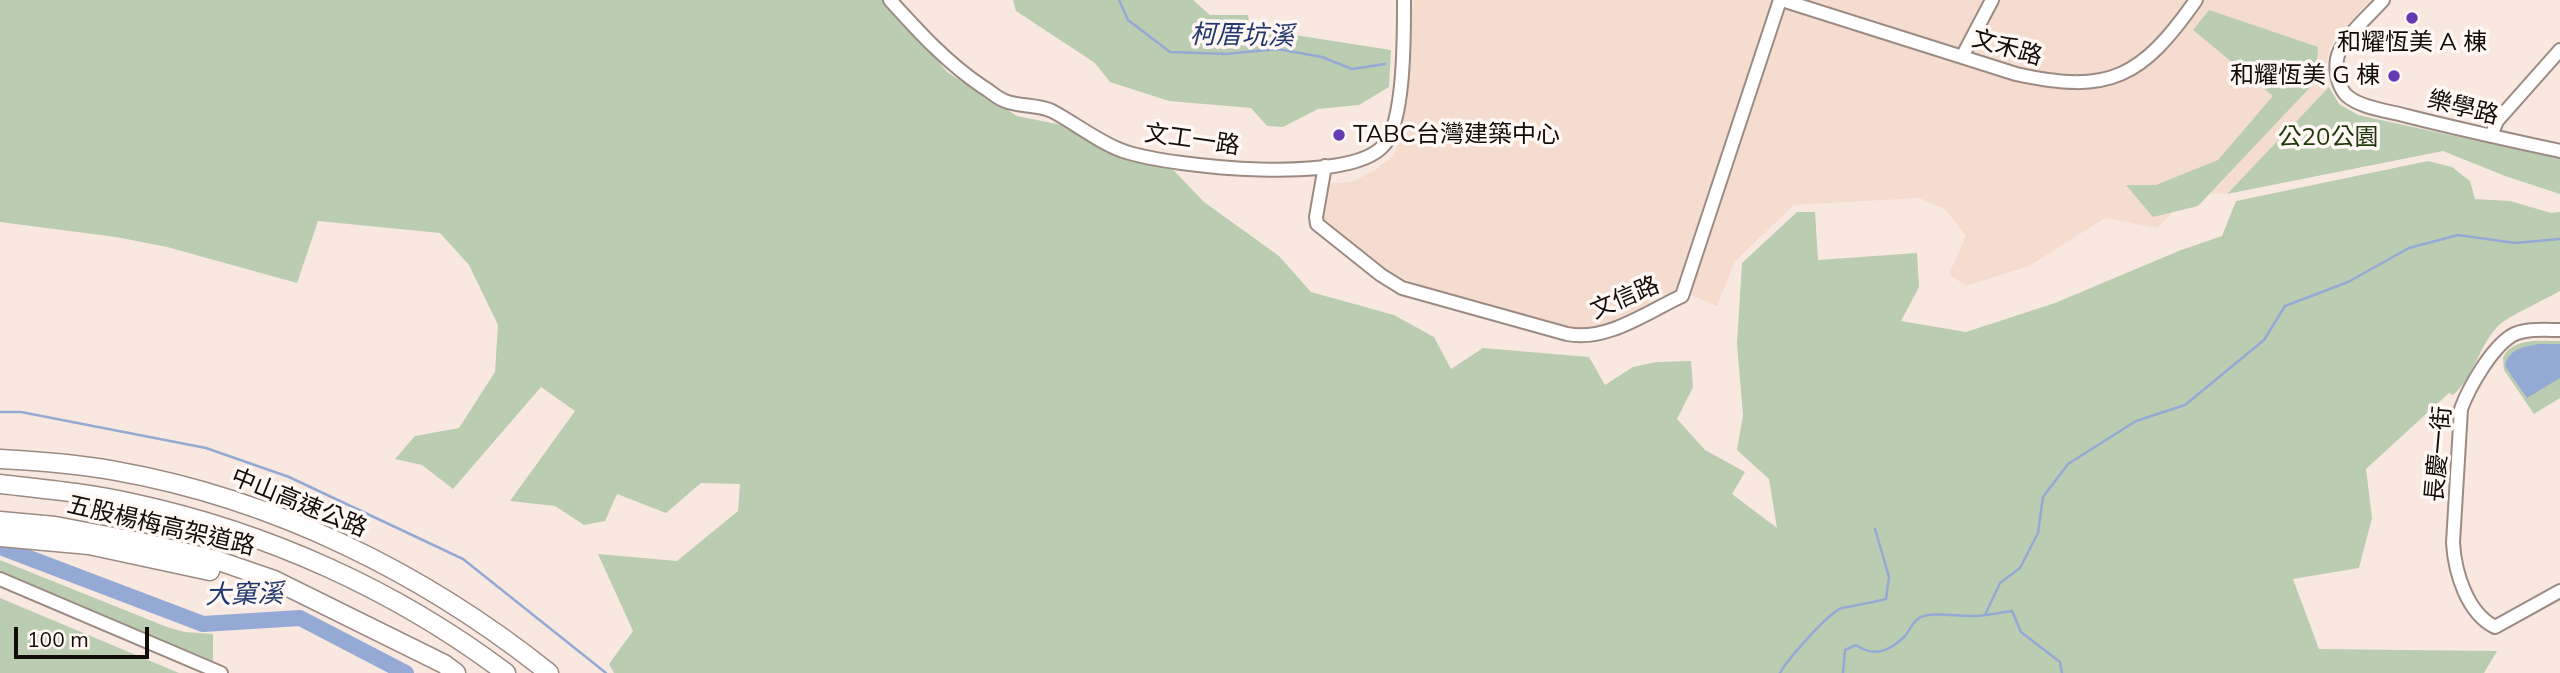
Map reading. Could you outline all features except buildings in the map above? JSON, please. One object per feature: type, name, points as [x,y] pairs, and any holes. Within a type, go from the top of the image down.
[{"type":"highway","name":"中山高速公路","points":[[0,459],[55,462],[117,471],[247,505],[326,537],[402,573],[478,620],[549,673]]},
{"type":"highway","name":"中山高速公路","points":[[0,484],[75,493],[186,516],[311,559],[409,608],[466,643],[506,673]]},
{"type":"highway","name":"五股楊梅高架道路","points":[[0,521],[55,526],[145,543],[227,564],[274,580],[444,664],[456,673]]},
{"type":"highway","name":"五股楊梅高架道路","points":[[0,537],[89,545],[209,570],[269,589],[434,673]]},
{"type":"street","name":"文工一路","points":[[890,0],[948,61],[1004,101],[1048,109],[1124,151],[1163,160],[1228,168],[1278,169],[1325,166],[1368,158],[1385,144],[1392,134],[1397,110],[1404,51],[1405,0]]},
{"type":"street","name":"文信路","points":[[1325,166],[1317,224],[1381,275],[1402,288],[1567,334],[1585,336],[1609,331],[1682,296],[1781,0]]},
{"type":"street","name":"文禾路","points":[[1781,0],[1962,57],[2049,81],[2080,83],[2108,80],[2140,64],[2160,48],[2196,0]]},
{"type":"street","points":[[1962,57],[1992,0]]},
{"type":"street","name":"樂學路","points":[[2383,0],[2341,49],[2337,59],[2339,85],[2348,96],[2368,106],[2560,151]]},
{"type":"street","points":[[2491,136],[2497,121],[2560,50]]},
{"type":"street","name":"長慶一街","points":[[2560,330],[2531,331],[2512,336],[2496,351],[2476,379],[2461,409],[2453,543],[2454,559],[2465,592],[2482,621],[2495,627],[2560,591]]},
{"type":"street","points":[[0,579],[221,673]]},
{"type":"shaded area","points":[[1413,0],[2370,0],[2337,36],[2329,49],[2329,87],[2227,194],[2192,192],[2157,228],[2105,218],[2029,266],[1966,286],[1949,274],[1966,236],[1945,209],[1919,198],[1794,205],[1735,261],[1717,306],[1683,292],[1674,296],[1654,295],[1651,303],[1615,323],[1586,332],[1551,326],[1439,295],[1395,274],[1317,225],[1325,184],[1351,182],[1374,171],[1394,155],[1403,132]]},
{"type":"green space","points":[[0,0],[883,0],[902,18],[947,72],[1017,116],[1097,132],[1161,157],[1204,202],[1279,256],[1311,292],[1394,315],[1434,337],[1451,369],[1483,348],[1589,357],[1605,385],[1633,367],[1656,362],[1691,361],[1693,387],[1677,419],[1705,450],[1745,472],[1732,494],[1777,528],[1769,479],[1737,450],[1743,415],[1737,344],[1742,263],[1797,212],[1815,212],[1818,260],[1917,253],[1919,287],[1901,321],[1966,332],[2055,303],[2181,250],[2222,236],[2236,201],[2428,161],[2452,167],[2470,181],[2475,199],[2510,201],[2551,213],[2560,212],[2560,291],[2498,326],[2460,388],[2453,395],[2449,393],[2366,469],[2372,518],[2359,568],[2293,579],[2319,649],[2497,651],[2484,673],[614,673],[609,664],[633,631],[598,554],[677,561],[738,511],[740,484],[701,483],[666,513],[617,494],[605,521],[584,525],[555,506],[510,501],[575,411],[541,387],[453,489],[422,465],[395,459],[415,436],[459,428],[495,372],[498,325],[469,265],[440,233],[318,221],[297,283],[167,247],[116,237],[0,222]]},
{"type":"green space","points":[[1013,0],[1193,0],[1210,15],[1248,15],[1250,28],[1391,50],[1389,87],[1359,105],[1318,109],[1283,127],[1267,126],[1251,108],[1169,101],[1110,82],[1095,63],[1016,11]]},
{"type":"green space","points":[[2209,10],[2318,47],[2316,81],[2198,206],[2153,217],[2126,185],[2156,185],[2218,160],[2273,96],[2193,30]]},
{"type":"green space","name":"公20公園","points":[[2329,87],[2339,104],[2358,115],[2560,159],[2560,194],[2443,151],[2227,194]]},
{"type":"green space","points":[[2560,341],[2560,398],[2534,414],[2504,370],[2503,358],[2507,351],[2520,343]]},
{"type":"green space","points":[[0,560],[167,627],[184,632],[213,634],[213,661],[0,573]]},
{"type":"green space","points":[[0,598],[179,673],[0,673]]},
{"type":"water","points":[[2539,344],[2560,344],[2560,378],[2527,398],[2505,366],[2514,352]]},
{"type":"waterway","name":"柯厝坑溪","points":[[1119,0],[1128,20],[1170,52],[1226,54],[1277,49],[1322,57],[1352,69],[1385,64]]},
{"type":"waterway","points":[[1843,673],[1845,650],[1856,645],[1875,652],[1888,649],[1905,636],[1919,618],[1933,615],[1985,615],[2000,583],[2020,568],[2038,533],[2043,497],[2068,464],[2136,421],[2185,405],[2264,340],[2285,306],[2348,282],[2409,248],[2458,235],[2515,243],[2560,239]]},
{"type":"waterway","points":[[0,412],[21,412],[206,448],[289,477],[463,559],[606,673]]},
{"type":"waterway","points":[[1780,673],[1809,637],[1836,611],[1886,599],[1889,577],[1875,529]]},
{"type":"waterway","name":"大窠溪","points":[[0,547],[203,624],[300,618],[406,673]]},
{"type":"waterway","points":[[1986,615],[2012,611],[2021,632],[2060,662],[2062,673]]},
{"type":"place","name":"和耀恆美 A 棟","points":[[2412,18]]},
{"type":"place","name":"和耀恆美 G 棟","points":[[2394,76]]},
{"type":"place","name":"TABC台灣建築中心","points":[[1339,135]]}]
